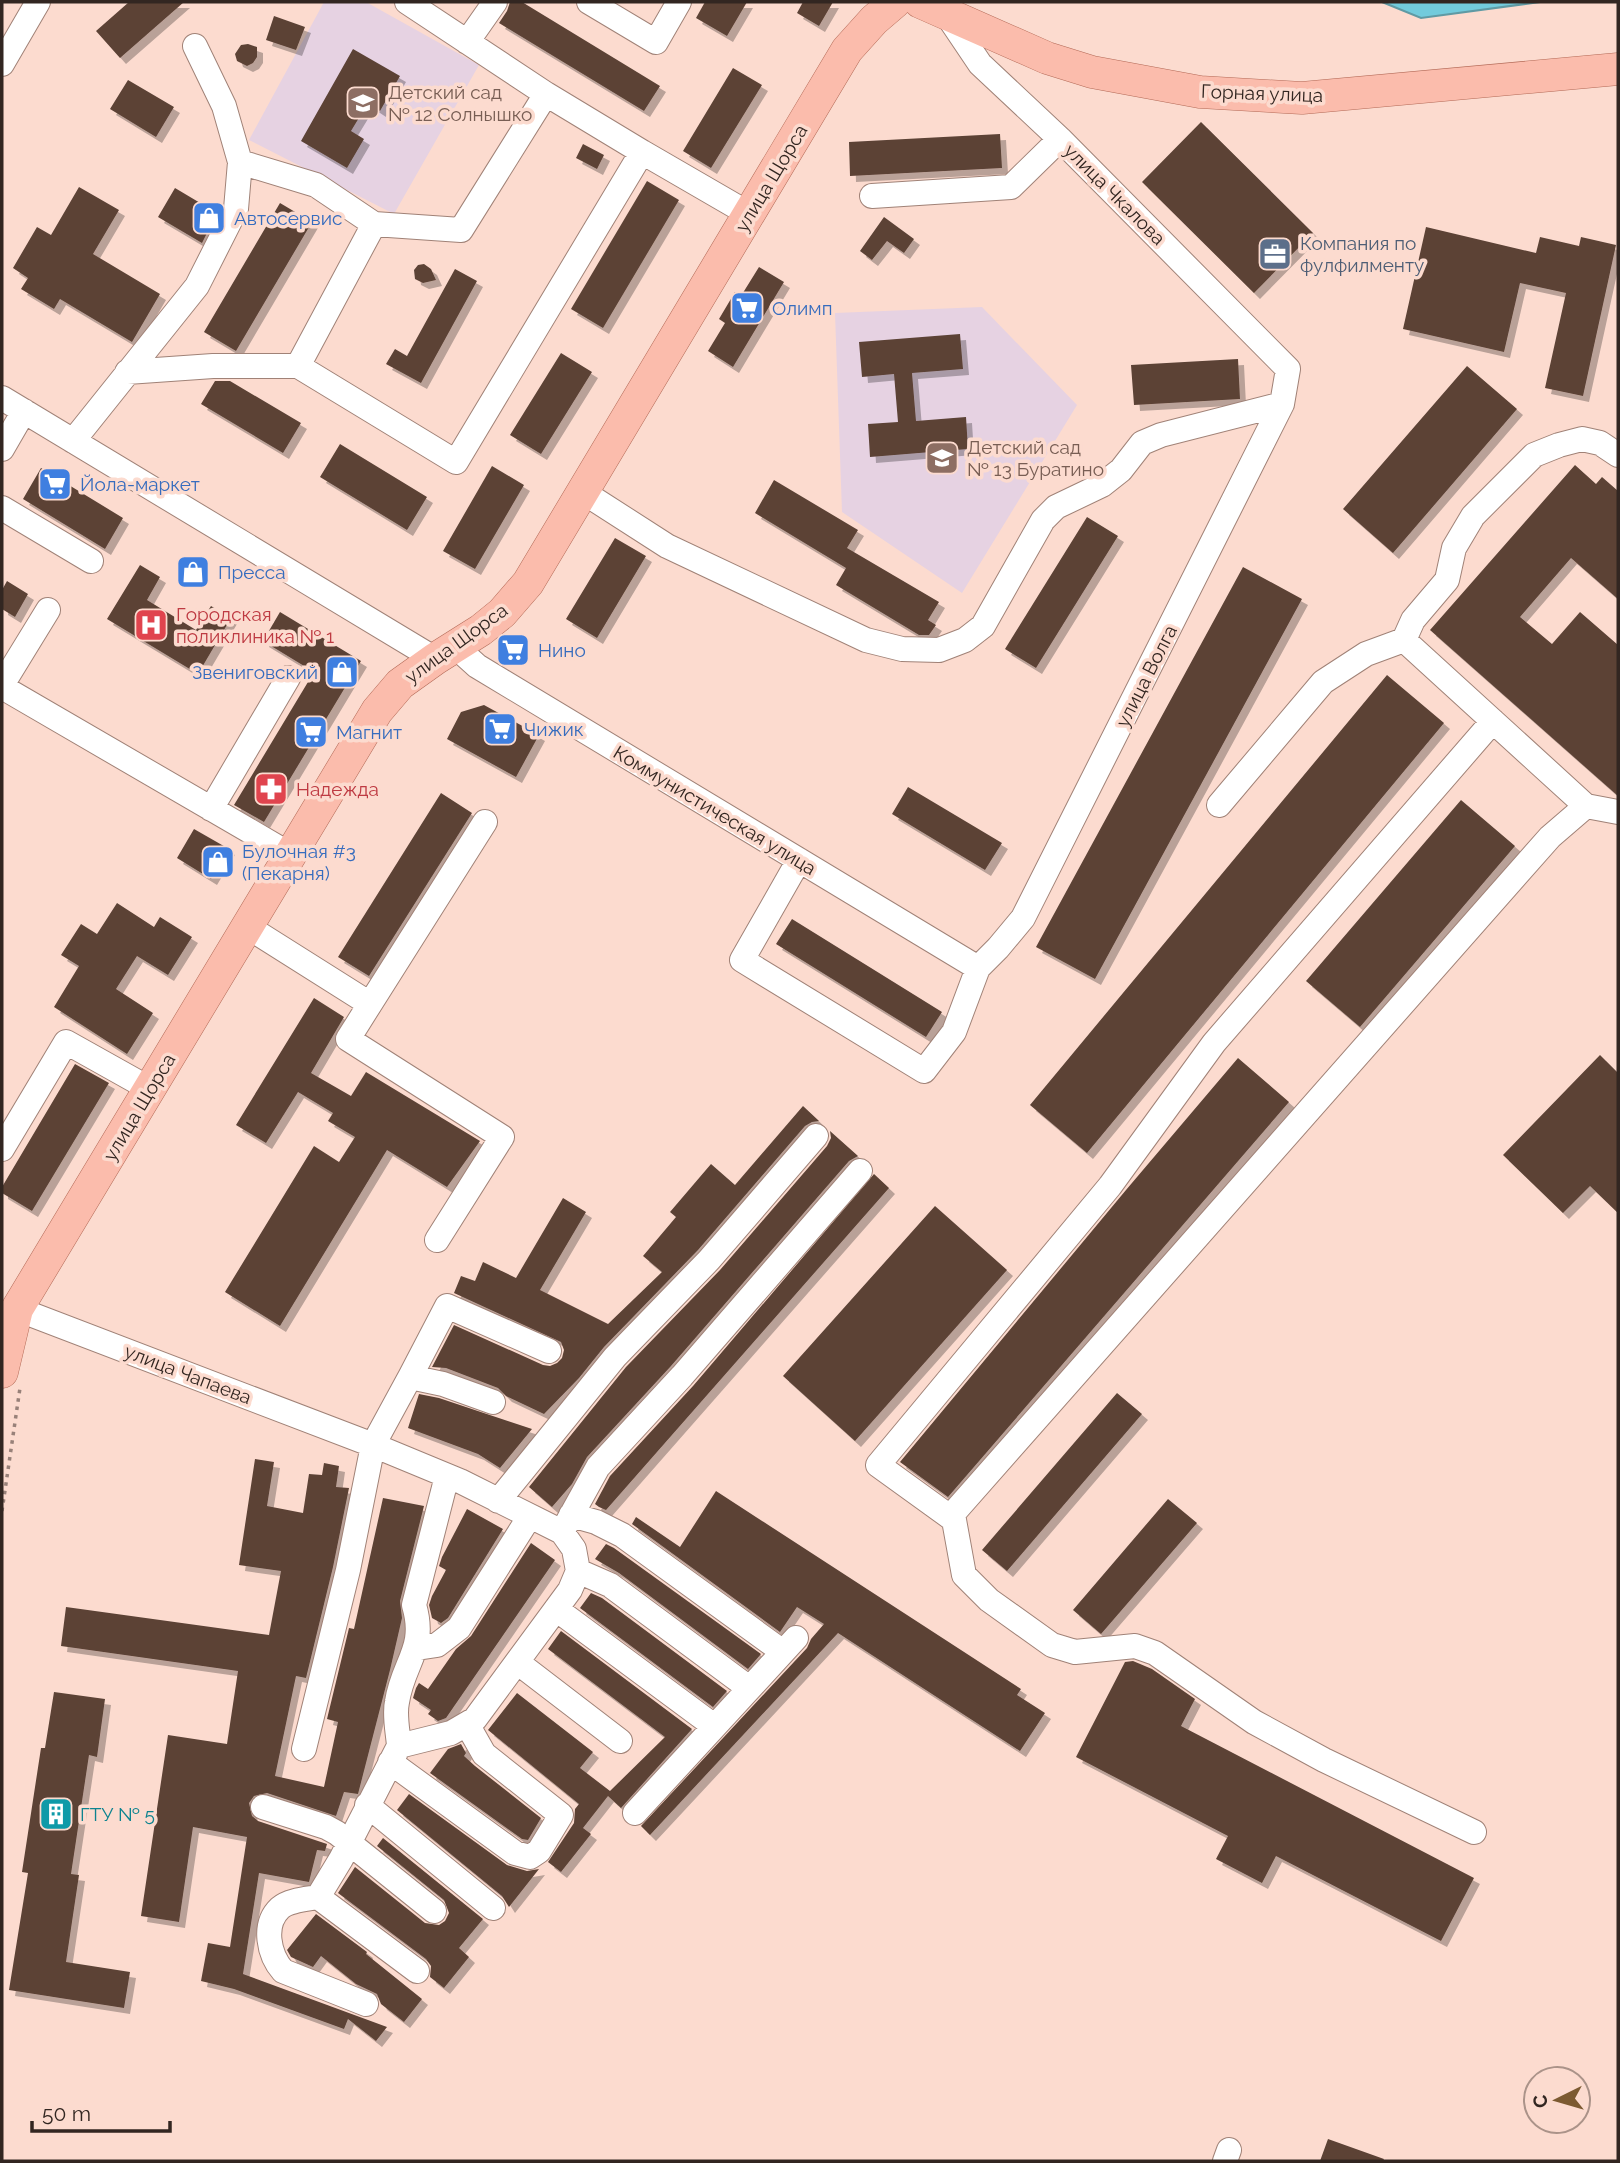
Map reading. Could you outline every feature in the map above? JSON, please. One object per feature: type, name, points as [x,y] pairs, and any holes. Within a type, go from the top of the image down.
[{"type":"main road","name":"улица Щорса","points":[[11,1380],[4,1356],[10,1307],[150,1089],[377,711],[400,684],[481,630],[515,599],[528,583],[847,50],[874,20],[895,2]]},
{"type":"main road","name":"Горная улица","points":[[934,8],[1047,58],[1092,72],[1200,92],[1257,97],[1341,96],[1618,69]]},
{"type":"street","points":[[2,64],[38,2]]},
{"type":"street","points":[[407,2],[546,94],[749,214]]},
{"type":"street","points":[[467,43],[495,2]]},
{"type":"street","points":[[589,2],[656,41],[679,2]]},
{"type":"street","name":"улица Чкалова","points":[[934,8],[980,64],[1059,139],[1288,369]]},
{"type":"street","points":[[73,441],[197,286],[236,209],[240,162],[224,106],[195,46]]},
{"type":"street","points":[[240,162],[316,185],[374,224],[461,230],[546,94]]},
{"type":"street","points":[[872,196],[1011,187],[1059,139]]},
{"type":"street","points":[[127,372],[213,366],[298,366],[456,462],[642,152]]},
{"type":"street","points":[[298,366],[374,224]]},
{"type":"street","name":"улица Волга","points":[[978,968],[1023,918],[1282,404],[1288,369]]},
{"type":"street","name":"Коммунистическая улица","points":[[2,398],[445,653],[477,666],[978,968]]},
{"type":"street","points":[[583,492],[667,546],[866,640],[902,649],[939,650],[965,640],[983,626],[1043,520],[1056,507],[1102,485],[1121,470],[1142,443],[1161,435],[1282,404]]},
{"type":"street","points":[[2,449],[24,411]]},
{"type":"street","points":[[1219,805],[1322,682],[1366,654],[1404,640],[1413,620],[1447,580],[1454,548],[1473,516],[1534,455],[1582,439],[1600,443],[1618,455]]},
{"type":"street","points":[[2,508],[91,561]]},
{"type":"street","points":[[48,610],[2,686],[291,855]]},
{"type":"street","points":[[1404,640],[1586,806],[1618,812]]},
{"type":"street","points":[[211,808],[288,678]]},
{"type":"street","points":[[1474,1832],[1324,1760],[1265,1728],[1155,1653],[1135,1646],[1075,1651],[1052,1645],[989,1600],[964,1575],[954,1520],[878,1465],[1110,1186],[1214,1043],[1493,721]]},
{"type":"street","points":[[950,1517],[1550,837],[1586,806]]},
{"type":"street","points":[[437,1240],[502,1137],[348,1039],[485,822]]},
{"type":"street","points":[[799,860],[742,960],[923,1071],[954,1032],[978,968]]},
{"type":"street","points":[[248,927],[370,1004]]},
{"type":"street","points":[[2,1149],[66,1042],[150,1089]]},
{"type":"street","points":[[498,1501],[615,1357],[709,1260],[816,1136]]},
{"type":"street","points":[[394,1754],[451,1733],[475,1719],[569,1590],[578,1570],[566,1523],[598,1466],[682,1377],[860,1171]]},
{"type":"street","points":[[304,1749],[348,1570],[373,1445],[447,1306],[550,1351]]},
{"type":"street","name":"улица Чапаева","points":[[10,1307],[373,1445],[447,1476],[530,1516],[566,1523],[596,1522],[622,1535],[790,1645],[750,1688]]},
{"type":"street","points":[[410,1377],[443,1384],[493,1402]]},
{"type":"street","points":[[366,2004],[283,1971],[270,1951],[269,1938],[273,1918],[279,1909],[287,1904],[318,1897],[394,1754],[396,1705],[402,1679],[417,1648],[419,1624],[414,1605],[447,1476]]},
{"type":"street","points":[[417,1648],[438,1645],[459,1628],[530,1516]]},
{"type":"street","points":[[578,1570],[610,1585],[750,1688],[635,1813]]},
{"type":"street","points":[[556,1608],[714,1726]]},
{"type":"street","points":[[517,1662],[620,1741]]},
{"type":"street","points":[[394,1754],[516,1853],[530,1857],[539,1851],[561,1815],[484,1754],[467,1724]]},
{"type":"street","points":[[367,1805],[493,1908]]},
{"type":"street","points":[[263,1807],[326,1827],[349,1841],[434,1911]]},
{"type":"street","points":[[318,1897],[417,1971]]},
{"type":"path","points":[[2,1511],[11,1380]]},
{"type":"shaded area","name":"Детский сад № 12 Солнышко","points":[[324,2],[366,2],[479,65],[394,214],[249,140]]},
{"type":"shaded area","name":"Детский сад № 13 Буратино","points":[[982,307],[1077,405],[962,593],[842,512],[835,313]]},
{"type":"water","points":[[1382,2],[1540,2],[1421,18]]},
{"type":"building","points":[[129,2],[184,2],[120,58],[96,31]]},
{"type":"building","points":[[510,2],[522,2],[660,86],[644,111],[499,23]]},
{"type":"building","points":[[705,2],[747,2],[727,36],[696,18]]},
{"type":"building","points":[[803,2],[833,2],[819,26],[797,13]]},
{"type":"building","points":[[274,16],[305,27],[296,50],[266,40]]},
{"type":"building","points":[[241,45],[257,47],[257,57],[247,66],[237,61],[235,54]]},
{"type":"building","points":[[353,49],[400,76],[380,111],[368,103],[351,131],[364,139],[347,168],[301,141]]},
{"type":"building","points":[[733,68],[762,85],[711,168],[683,151]]},
{"type":"building","points":[[128,80],[174,107],[156,137],[110,109]]},
{"type":"building","points":[[1201,122],[1313,233],[1254,293],[1142,182]]},
{"type":"building","points":[[1000,134],[1002,168],[850,176],[849,142]]},
{"type":"building","points":[[583,144],[604,155],[597,169],[576,158]]},
{"type":"building","points":[[647,181],[679,200],[603,328],[571,309]]},
{"type":"building","points":[[79,187],[119,210],[93,254],[160,294],[132,342],[60,299],[54,309],[21,289],[28,278],[13,268],[37,227],[51,235]]},
{"type":"building","points":[[175,188],[217,213],[202,243],[158,217]]},
{"type":"building","points":[[280,203],[312,222],[236,351],[204,332]]},
{"type":"building","points":[[884,217],[914,239],[904,253],[887,241],[872,260],[860,251]]},
{"type":"building","points":[[1426,227],[1536,253],[1540,237],[1579,246],[1581,237],[1616,245],[1583,396],[1545,388],[1566,293],[1520,283],[1504,352],[1403,329]]},
{"type":"building","points":[[424,264],[431,269],[436,280],[423,283],[415,279],[414,270],[418,265]]},
{"type":"building","name":"Олимп","points":[[759,267],[784,282],[733,367],[708,351],[725,323],[719,319],[735,292],[741,296]]},
{"type":"building","points":[[455,269],[477,281],[421,383],[386,364],[395,349],[407,356]]},
{"type":"building","points":[[960,334],[963,369],[912,373],[916,421],[966,417],[968,449],[870,457],[868,424],[898,422],[894,374],[862,377],[859,342]]},
{"type":"building","points":[[561,353],[592,372],[541,454],[510,435]]},
{"type":"building","points":[[1238,359],[1240,399],[1134,405],[1131,365]]},
{"type":"building","points":[[1467,366],[1517,409],[1393,553],[1343,509]]},
{"type":"building","points":[[215,381],[230,381],[301,423],[283,453],[201,404]]},
{"type":"building","points":[[340,444],[427,497],[407,530],[320,477]]},
{"type":"building","points":[[1575,465],[1596,484],[1602,477],[1618,491],[1618,599],[1571,558],[1520,617],[1552,644],[1580,612],[1618,645],[1618,796],[1430,630]]},
{"type":"building","points":[[492,466],[524,485],[475,569],[443,551]]},
{"type":"building","points":[[41,468],[123,518],[105,549],[23,499]]},
{"type":"building","points":[[774,480],[858,530],[847,548],[939,602],[928,620],[936,625],[929,635],[919,635],[836,585],[846,568],[755,513]]},
{"type":"building","points":[[1087,517],[1118,536],[1036,668],[1005,649]]},
{"type":"building","points":[[615,538],[646,556],[597,638],[566,619]]},
{"type":"building","name":"Городская поликлиника № 1","points":[[140,565],[160,577],[147,600],[196,630],[211,606],[231,618],[198,674],[107,619]]},
{"type":"building","points":[[1243,567],[1302,599],[1095,979],[1036,947]]},
{"type":"building","points":[[7,581],[28,594],[15,617],[2,609],[2,590]]},
{"type":"building","points":[[280,612],[361,661],[264,822],[234,805],[314,672],[263,641]]},
{"type":"building","points":[[1387,675],[1444,723],[1087,1153],[1030,1105]]},
{"type":"building","points":[[484,705],[539,735],[516,777],[447,739],[461,712]]},
{"type":"building","points":[[908,787],[1002,843],[985,870],[892,814]]},
{"type":"building","points":[[441,793],[472,813],[369,976],[338,957]]},
{"type":"building","points":[[1461,800],[1515,846],[1360,1027],[1306,981]]},
{"type":"building","points":[[194,829],[229,849],[211,879],[177,858]]},
{"type":"building","points":[[117,903],[154,927],[160,917],[192,937],[168,975],[137,956],[116,989],[153,1013],[127,1054],[54,1007],[79,966],[61,955],[81,924],[97,934]]},
{"type":"building","points":[[792,919],[942,1012],[926,1037],[776,944]]},
{"type":"building","points":[[314,998],[344,1017],[311,1073],[351,1096],[366,1072],[480,1141],[447,1187],[387,1150],[280,1326],[225,1292],[314,1146],[339,1162],[355,1137],[328,1121],[333,1113],[298,1092],[266,1143],[236,1125]]},
{"type":"building","points":[[1600,1055],[1618,1073],[1618,1213],[1590,1186],[1563,1213],[1503,1155]]},
{"type":"building","points":[[1238,1058],[1289,1102],[948,1497],[900,1462],[1126,1190]]},
{"type":"building","points":[[75,1064],[109,1083],[32,1211],[2,1193],[2,1187]]},
{"type":"building","points":[[803,1106],[819,1121],[805,1126],[698,1250],[604,1347],[544,1414],[506,1396],[498,1388],[446,1368],[432,1367],[454,1325],[543,1365],[557,1363],[564,1350],[561,1342],[454,1293],[461,1276],[475,1281],[483,1262],[516,1278],[563,1198],[586,1212],[540,1290],[608,1324],[662,1272],[643,1256],[676,1217],[670,1212],[711,1164],[735,1185]]},
{"type":"building","points":[[830,1131],[858,1156],[849,1161],[671,1366],[587,1457],[572,1484],[552,1507],[529,1487],[626,1367],[720,1270],[827,1146],[831,1138]]},
{"type":"building","points":[[874,1174],[889,1188],[606,1510],[595,1504],[610,1476],[693,1386]]},
{"type":"building","points":[[935,1206],[1007,1270],[855,1441],[783,1376]]},
{"type":"building","points":[[1117,1393],[1142,1414],[1007,1571],[982,1550]]},
{"type":"building","points":[[419,1394],[532,1429],[500,1468],[478,1454],[408,1428]]},
{"type":"building","points":[[255,1459],[274,1462],[267,1506],[303,1513],[309,1474],[322,1475],[324,1463],[339,1466],[336,1487],[349,1488],[306,1678],[296,1676],[275,1776],[324,1787],[338,1722],[327,1719],[349,1628],[354,1629],[383,1498],[424,1506],[400,1601],[402,1618],[358,1794],[344,1792],[336,1816],[267,1793],[254,1796],[249,1803],[252,1816],[258,1821],[327,1844],[325,1851],[317,1850],[309,1882],[259,1873],[243,1974],[387,2027],[376,2041],[348,2019],[344,2029],[234,1989],[201,1981],[208,1943],[230,1947],[247,1837],[193,1827],[179,1922],[141,1916],[168,1735],[227,1744],[238,1671],[61,1646],[66,1607],[269,1635],[281,1571],[239,1565]]},
{"type":"building","points":[[716,1491],[1021,1689],[1017,1695],[1045,1713],[1020,1751],[838,1633],[650,1835],[641,1826],[807,1648],[824,1624],[797,1607],[780,1632],[632,1524],[636,1517],[680,1547]]},
{"type":"building","points":[[1168,1499],[1197,1523],[1101,1634],[1073,1610]]},
{"type":"building","points":[[467,1509],[503,1529],[448,1618],[441,1623],[432,1618],[429,1605],[446,1570],[439,1566],[442,1557]]},
{"type":"building","points":[[531,1543],[555,1560],[446,1718],[438,1721],[428,1714],[431,1710],[413,1698],[416,1688],[419,1683],[428,1689],[456,1649],[471,1636]]},
{"type":"building","points":[[606,1544],[761,1654],[748,1669],[619,1573],[595,1559]]},
{"type":"building","points":[[591,1593],[602,1598],[727,1691],[713,1707],[580,1608]]},
{"type":"building","points":[[561,1631],[692,1729],[621,1808],[608,1796],[583,1828],[591,1834],[561,1872],[548,1862],[574,1823],[575,1809],[579,1804],[488,1730],[517,1693],[593,1752],[580,1768],[610,1791],[665,1737],[548,1649]]},
{"type":"building","points":[[1133,1661],[1152,1669],[1195,1699],[1181,1726],[1474,1878],[1441,1941],[1276,1856],[1262,1883],[1216,1859],[1228,1836],[1076,1757],[1125,1662]]},
{"type":"building","name":"ГТУ № 5","points":[[54,1692],[105,1699],[97,1757],[89,1755],[71,1874],[79,1875],[66,1962],[130,1972],[124,2008],[9,1990],[28,1873],[22,1872],[41,1748],[45,1748]]},
{"type":"building","points":[[461,1744],[466,1753],[464,1756],[541,1818],[528,1840],[522,1839],[430,1773],[448,1749]]},
{"type":"building","points":[[409,1794],[507,1865],[527,1871],[539,1869],[509,1907],[502,1896],[397,1810]]},
{"type":"building","points":[[383,1838],[483,1919],[459,1948],[469,1957],[444,1988],[430,1977],[431,1966],[426,1959],[338,1893],[355,1867],[425,1923],[439,1925],[445,1921],[449,1913],[444,1900],[377,1846]]},
{"type":"building","points":[[316,1914],[367,1952],[366,1954],[422,1999],[404,2022],[381,2004],[377,1994],[356,1984],[321,1956],[313,1967],[291,1957],[287,1950]]},
{"type":"building","points":[[1328,2139],[1384,2159],[1320,2161]]},
{"type":"place","name":"Детский сад № 12 Солнышко","points":[[363,103]]},
{"type":"place","name":"Автосервис","points":[[209,218]]},
{"type":"place","name":"Компания по фулфилменту","points":[[1275,254]]},
{"type":"place","name":"Олимп","points":[[747,308]]},
{"type":"place","name":"Детский сад № 13 Буратино","points":[[942,458]]},
{"type":"place","name":"Йола-маркет","points":[[55,484]]},
{"type":"place","name":"Пресса","points":[[193,572]]},
{"type":"place","name":"Городская поликлиника № 1","points":[[151,625]]},
{"type":"place","name":"Нино","points":[[513,650]]},
{"type":"place","name":"Звениговский","points":[[342,672]]},
{"type":"place","name":"Чижик","points":[[500,729]]},
{"type":"place","name":"Магнит","points":[[311,732]]},
{"type":"place","name":"Надежда","points":[[271,789]]},
{"type":"place","name":"Булочная #3 (Пекарня)","points":[[218,862]]},
{"type":"place","name":"ГТУ № 5","points":[[56,1814]]}]
